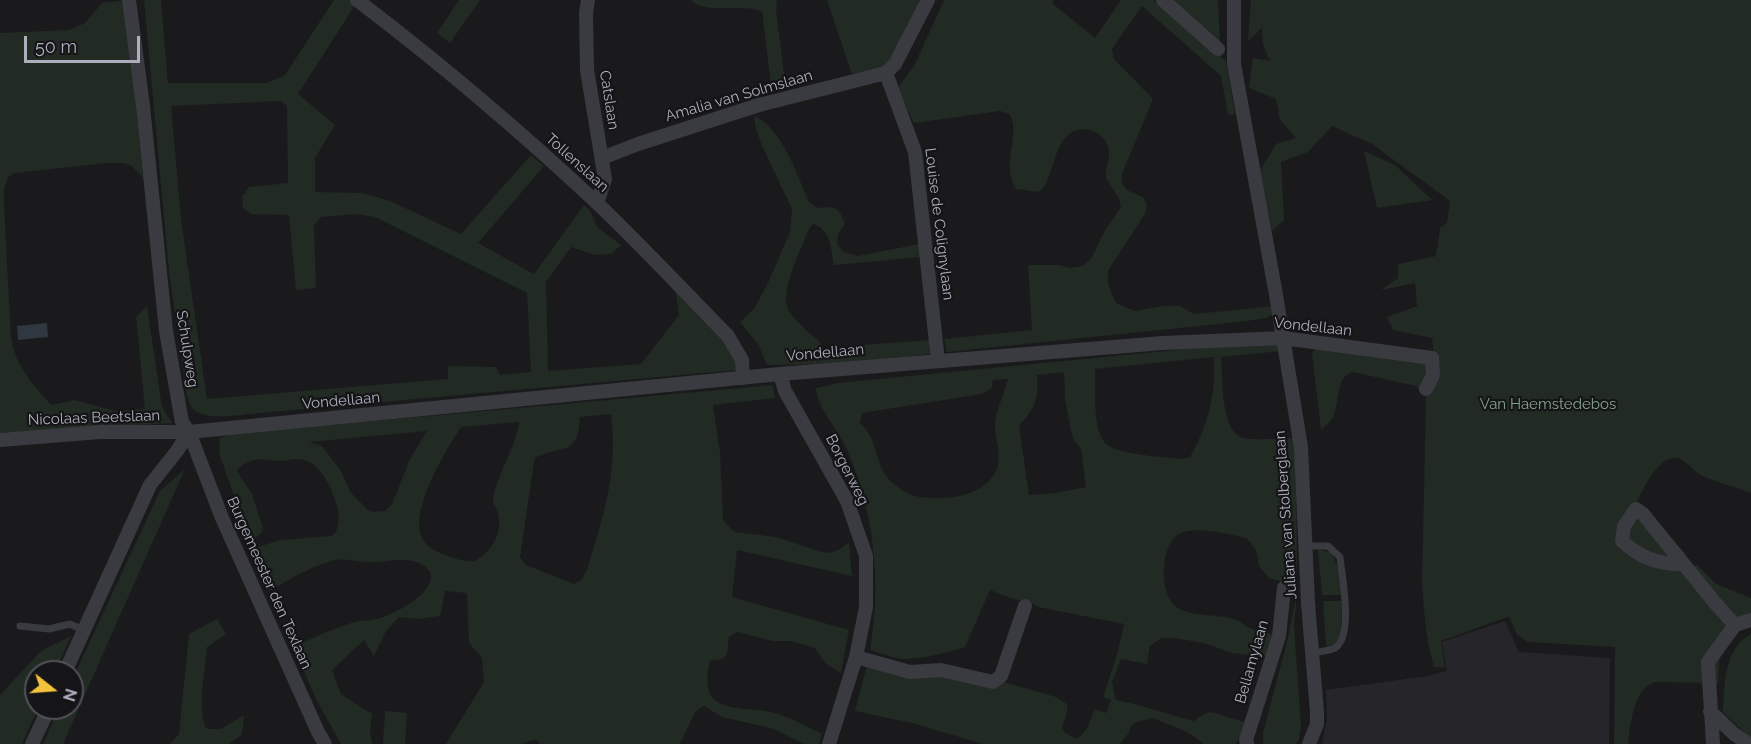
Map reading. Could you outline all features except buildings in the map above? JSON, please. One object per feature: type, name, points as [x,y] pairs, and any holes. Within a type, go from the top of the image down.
[{"type":"street","name":"Schulpweg","points":[[129,0],[143,106],[166,332],[182,422],[189,432]]},
{"type":"street","name":"Tollenslaan","points":[[357,0],[408,38],[597,203],[728,336],[742,360],[743,378]]},
{"type":"street","name":"Catslaan","points":[[588,0],[586,13],[587,70],[605,179],[597,203]]},
{"type":"street","points":[[886,73],[896,64],[928,0]]},
{"type":"street","points":[[1163,0],[1218,49]]},
{"type":"street","name":"Juliana van Stolberglaan","points":[[1234,0],[1234,63],[1301,447],[1305,546],[1317,712],[1317,724],[1309,744]]},
{"type":"street","name":"Amalia van Solmslaan","points":[[602,158],[759,105],[886,73]]},
{"type":"street","name":"Louise de Colignylaan","points":[[886,73],[915,152],[938,361]]},
{"type":"street","name":"Vondellaan","points":[[189,432],[780,374],[1163,343],[1283,338],[1432,358],[1433,375],[1426,389]]},
{"type":"street","name":"Borgerweg","points":[[780,374],[785,391],[847,501],[866,556],[866,607],[856,657],[829,744]]},
{"type":"street","name":"Nicolaas Beetslaan","points":[[0,440],[100,432],[189,432]]},
{"type":"street","points":[[70,660],[150,485],[189,432]]},
{"type":"street","name":"Burgemeester den Texlaan","points":[[189,432],[222,518],[325,744]]},
{"type":"street","points":[[1683,564],[1675,565],[1648,558],[1631,550],[1622,541],[1624,526],[1636,509],[1643,514],[1735,625]]},
{"type":"street","name":"Bellamylaan","points":[[1247,744],[1246,740],[1279,636],[1284,588]]},
{"type":"street","points":[[856,657],[910,672],[941,670],[993,681],[1000,676],[1025,606]]},
{"type":"street","points":[[1713,744],[1708,662],[1735,625],[1751,620]]},
{"type":"street","points":[[1710,711],[1734,734],[1749,744]]},
{"type":"street","points":[[32,744],[43,720]]},
{"type":"lane","points":[[1305,546],[1328,546],[1340,557],[1346,627],[1341,642],[1333,649],[1312,653]]},
{"type":"lane","points":[[20,626],[49,629],[70,624],[83,630]]},
{"type":"shaded area","points":[[47,323],[48,337],[18,340],[17,326]]},
{"type":"shaded area","points":[[1505,621],[1519,652],[1610,658],[1609,744],[1322,744],[1327,718],[1326,690],[1427,676],[1447,671],[1442,642]]},
{"type":"green space","points":[[126,0],[143,178],[132,166],[124,163],[14,173],[8,177],[4,189],[4,204],[11,337],[21,366],[31,382],[51,405],[74,400],[115,411],[145,409],[136,317],[147,306],[162,407],[172,423],[0,433],[0,33],[69,30],[85,23],[102,3]]},
{"type":"green space","points":[[144,0],[161,0],[168,83],[267,83],[285,75],[334,0],[354,0],[357,2],[298,94],[335,125],[315,158],[315,192],[363,193],[390,201],[461,234],[531,155],[544,166],[478,243],[534,274],[584,205],[590,211],[597,227],[621,245],[611,254],[595,255],[571,247],[546,282],[548,371],[641,364],[679,315],[673,273],[739,343],[737,370],[234,416],[206,415],[193,409],[187,396],[169,272]],"holes":[[[281,101],[287,106],[288,183],[249,187],[242,197],[243,208],[251,214],[289,215],[296,290],[316,288],[314,226],[321,217],[356,214],[375,217],[527,293],[531,372],[500,375],[496,367],[448,366],[448,379],[207,399],[181,219],[171,106]]]},
{"type":"green space","points":[[459,0],[480,0],[450,43],[437,33]]},
{"type":"green space","points":[[691,0],[777,0],[776,10],[786,89],[772,92],[762,12],[745,8],[705,7]]},
{"type":"green space","points":[[827,0],[924,0],[891,64],[879,69],[852,74]]},
{"type":"green space","points":[[944,0],[1054,0],[1052,3],[1095,38],[1121,0],[1153,0],[1226,61],[1235,114],[1228,115],[1221,76],[1142,6],[1112,49],[1114,59],[1153,99],[1122,174],[1125,187],[1130,192],[1143,197],[1147,205],[1146,212],[1108,271],[1108,284],[1116,303],[1135,311],[1163,306],[1180,306],[1194,314],[1276,306],[1274,314],[1266,318],[1247,321],[947,352],[944,339],[1032,330],[1028,265],[1060,265],[1069,268],[1082,266],[1091,259],[1104,232],[1121,207],[1119,199],[1106,178],[1109,154],[1107,144],[1095,132],[1078,130],[1065,137],[1056,154],[1047,182],[1038,192],[1016,189],[1012,178],[1010,159],[1013,123],[1010,114],[1000,111],[914,123],[900,95],[899,86],[914,66]]},
{"type":"green space","points":[[1172,0],[1218,0],[1220,44]]},
{"type":"green space","name":"Van Haemstedebos","points":[[1251,0],[1751,0],[1751,493],[1705,477],[1677,458],[1666,460],[1655,471],[1632,510],[1617,528],[1615,536],[1616,543],[1625,554],[1639,560],[1675,568],[1697,565],[1716,584],[1751,598],[1751,613],[1720,654],[1718,683],[1656,682],[1643,691],[1634,708],[1628,744],[1614,744],[1615,647],[1528,642],[1517,635],[1507,617],[1441,641],[1445,667],[1434,667],[1427,636],[1422,584],[1426,396],[1416,386],[1353,372],[1343,378],[1333,417],[1321,430],[1312,353],[1316,348],[1434,358],[1432,338],[1393,330],[1387,317],[1417,306],[1415,283],[1381,290],[1398,278],[1398,264],[1436,256],[1440,228],[1447,223],[1450,201],[1372,144],[1332,126],[1308,152],[1281,162],[1284,220],[1272,231],[1260,171],[1276,144],[1296,138],[1280,120],[1276,99],[1249,88],[1253,58],[1271,61],[1266,53],[1262,28],[1248,41]]},
{"type":"green space","points":[[754,116],[772,130],[788,153],[809,202],[819,208],[833,207],[841,215],[845,224],[838,234],[837,243],[843,252],[858,256],[919,244],[921,257],[834,265],[827,235],[813,224],[792,270],[786,294],[786,303],[790,313],[819,341],[823,348],[929,340],[930,354],[838,364],[767,365],[758,344],[740,322],[754,309],[767,285],[790,232],[792,209],[762,146]]},
{"type":"green space","points":[[1364,151],[1395,165],[1432,200],[1377,208]]},
{"type":"green space","points":[[1268,341],[1278,345],[1282,351],[1221,357],[1224,403],[1231,426],[1236,434],[1244,438],[1296,438],[1297,592],[1288,584],[1269,578],[1259,566],[1256,550],[1247,538],[1213,532],[1194,530],[1179,534],[1168,549],[1164,571],[1167,593],[1178,608],[1192,613],[1229,618],[1254,630],[1274,635],[1268,657],[1232,653],[1204,643],[1161,638],[1150,646],[1147,664],[1121,659],[1112,682],[1116,700],[1194,721],[1211,712],[1247,723],[1236,744],[1204,744],[1189,733],[1153,718],[1131,726],[1120,744],[983,744],[912,723],[855,711],[868,661],[1004,682],[1056,697],[1067,704],[1067,713],[1062,728],[1065,733],[1077,739],[1086,730],[1095,709],[1106,713],[1111,700],[1103,697],[1124,624],[1038,607],[1028,600],[1016,600],[990,590],[965,647],[909,659],[895,658],[870,650],[874,624],[875,571],[869,520],[855,470],[845,445],[820,404],[816,388],[838,383]],"holes":[[[1214,357],[1214,383],[1210,409],[1202,433],[1190,457],[1182,459],[1141,455],[1119,450],[1105,443],[1096,418],[1095,369]],[[1064,372],[1065,398],[1071,432],[1081,449],[1086,487],[1029,495],[1019,425],[1035,403],[1037,375]],[[1008,379],[995,421],[998,464],[993,475],[985,484],[963,495],[936,498],[912,495],[895,485],[887,477],[870,437],[860,423],[862,413],[982,394],[992,388],[993,380]]]},
{"type":"green space","points":[[773,385],[775,398],[713,405],[720,452],[723,519],[735,532],[776,537],[818,551],[830,553],[849,542],[852,576],[737,550],[732,597],[849,630],[841,673],[826,664],[815,648],[791,641],[773,641],[737,632],[729,637],[725,657],[711,660],[707,680],[709,692],[715,700],[733,707],[771,712],[791,719],[822,734],[819,744],[804,744],[774,729],[722,717],[704,706],[695,712],[680,744],[540,744],[537,740],[532,740],[522,744],[446,744],[484,682],[482,658],[469,643],[467,593],[445,591],[440,616],[417,619],[399,617],[386,631],[374,656],[364,640],[332,670],[341,694],[372,714],[370,731],[372,744],[341,744],[317,701],[293,647],[357,621],[377,619],[393,613],[420,596],[430,581],[431,573],[425,566],[409,560],[365,562],[337,560],[313,568],[269,591],[252,549],[280,540],[332,536],[339,520],[338,509],[330,487],[318,468],[311,463],[298,459],[250,461],[237,471],[252,494],[263,528],[255,538],[249,538],[219,453],[220,438],[231,434]],"holes":[[[611,414],[613,456],[608,494],[587,570],[581,580],[574,584],[526,565],[520,557],[535,458],[572,444],[579,430],[580,417]],[[519,422],[493,497],[499,517],[498,532],[491,546],[474,561],[458,559],[434,550],[422,538],[419,526],[420,512],[431,481],[461,427]],[[427,431],[410,459],[392,504],[385,511],[368,510],[351,493],[341,471],[322,446],[309,442]]]},
{"type":"green space","points":[[185,469],[84,697],[84,660],[81,660],[160,491]]},
{"type":"green space","points":[[1639,518],[1651,519],[1687,555],[1665,556],[1628,541],[1628,530]]},
{"type":"green space","points":[[1318,549],[1332,553],[1339,571],[1342,595],[1322,595]]},
{"type":"green space","points":[[1297,592],[1294,626],[1301,726],[1299,739],[1296,744],[1263,744],[1263,733],[1288,638]]},
{"type":"green space","points":[[1323,601],[1342,601],[1341,637],[1334,645],[1326,646]]},
{"type":"green space","points":[[217,619],[226,634],[207,647],[202,713],[207,729],[221,729],[242,716],[244,717],[242,735],[229,744],[170,744],[179,734],[189,634]]},
{"type":"green space","points":[[1751,634],[1751,739],[1723,712],[1727,668],[1735,648]]},
{"type":"green space","points":[[71,636],[60,660],[33,660],[41,651]]},
{"type":"green space","points":[[24,669],[24,720],[33,720],[22,744],[0,744],[0,695]]},
{"type":"green space","points":[[385,711],[407,713],[405,744],[383,744]]},
{"type":"green space","points":[[54,720],[74,720],[63,744],[43,744]]}]
